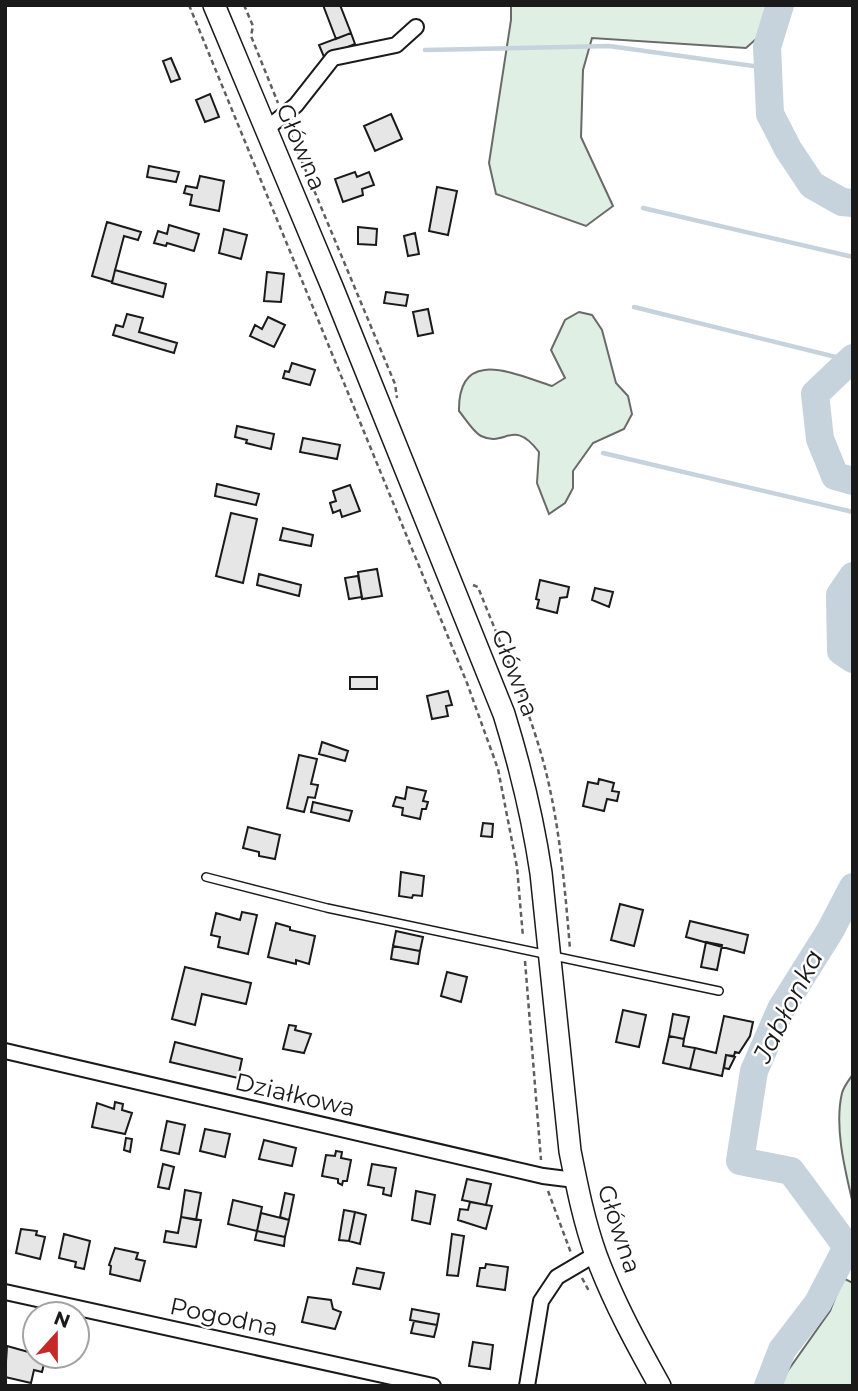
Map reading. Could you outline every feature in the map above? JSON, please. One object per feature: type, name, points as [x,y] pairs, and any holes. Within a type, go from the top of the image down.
[{"type":"main road","name":"Główna","points":[[214,5],[333,289],[504,713],[534,828],[569,1151],[575,1180],[596,1254],[622,1317],[660,1386]]},
{"type":"street","points":[[265,130],[296,105],[333,58],[396,45],[416,27]]},
{"type":"street","name":"Działkowa","points":[[5,1052],[543,1176],[575,1180]]},
{"type":"street","points":[[527,1386],[541,1301],[557,1277],[596,1254]]},
{"type":"street","name":"Pogodna","points":[[5,1292],[433,1386]]},
{"type":"lane","points":[[206,877],[327,908],[719,991]]},
{"type":"path","points":[[189,5],[467,683],[498,769],[517,867],[543,1176],[576,1267]]},
{"type":"green space","points":[[511,5],[769,5],[764,32],[746,48],[592,38],[583,70],[581,137],[613,206],[586,226],[496,194],[489,163]]},
{"type":"green space","points":[[579,312],[592,315],[602,330],[616,383],[628,396],[632,414],[624,429],[593,443],[573,471],[573,488],[565,503],[549,514],[537,483],[539,452],[522,436],[509,435],[490,439],[478,434],[459,411],[461,391],[468,378],[478,371],[506,371],[552,386],[565,378],[551,350],[565,320]]},
{"type":"green space","points":[[853,1074],[853,1204],[839,1120],[842,1093]]},
{"type":"green space","points":[[843,1278],[853,1283],[853,1386],[780,1386],[782,1379],[830,1311]]},
{"type":"building","points":[[323,5],[340,5],[351,33],[336,39]]},
{"type":"building","points":[[351,33],[355,44],[324,57],[319,45]]},
{"type":"building","points":[[171,58],[180,79],[171,82],[163,61]]},
{"type":"building","points":[[210,94],[219,117],[205,122],[196,100]]},
{"type":"building","points":[[391,114],[402,139],[375,151],[364,126]]},
{"type":"building","points":[[149,166],[179,172],[176,182],[147,177]]},
{"type":"building","points":[[355,172],[357,177],[369,172],[374,185],[362,189],[363,195],[343,202],[335,179]]},
{"type":"building","points":[[200,176],[224,181],[219,211],[190,205],[192,195],[184,193],[186,186],[197,188]]},
{"type":"building","points":[[437,187],[457,191],[448,235],[429,231]]},
{"type":"building","points":[[107,222],[141,232],[138,240],[124,236],[112,282],[92,276]]},
{"type":"building","points":[[169,225],[199,234],[194,251],[167,243],[166,246],[154,243],[158,231],[167,234]]},
{"type":"building","points":[[358,227],[377,229],[376,245],[358,244]]},
{"type":"building","points":[[224,229],[247,235],[241,259],[219,253]]},
{"type":"building","points":[[415,233],[419,254],[408,256],[404,236]]},
{"type":"building","points":[[115,270],[166,284],[163,297],[112,283]]},
{"type":"building","points":[[267,272],[284,274],[281,302],[264,301]]},
{"type":"building","points":[[386,292],[408,295],[406,306],[384,303]]},
{"type":"building","points":[[428,309],[433,333],[418,336],[413,312]]},
{"type":"building","points":[[127,314],[143,318],[139,332],[177,343],[174,353],[113,335],[116,325],[123,327]]},
{"type":"building","points":[[268,317],[285,325],[274,347],[250,336],[255,325],[262,329]]},
{"type":"building","points":[[292,363],[315,370],[310,385],[283,378]]},
{"type":"building","points":[[237,426],[274,434],[271,449],[246,443],[247,440],[235,437]]},
{"type":"building","points":[[303,438],[340,445],[337,459],[300,452]]},
{"type":"building","points":[[217,484],[259,494],[256,505],[215,496]]},
{"type":"building","points":[[350,485],[360,511],[342,517],[340,510],[333,513],[330,503],[336,501],[333,491]]},
{"type":"building","points":[[231,513],[257,519],[243,583],[216,576]]},
{"type":"building","points":[[283,528],[313,535],[311,546],[280,540]]},
{"type":"building","points":[[377,569],[382,596],[362,599],[358,572]]},
{"type":"building","points":[[259,574],[301,585],[299,596],[257,585]]},
{"type":"building","points":[[358,576],[362,597],[349,599],[345,578]]},
{"type":"building","points":[[540,580],[569,587],[567,597],[560,598],[557,613],[537,608]]},
{"type":"building","points":[[595,588],[613,592],[609,607],[592,600]]},
{"type":"building","points":[[350,677],[377,677],[377,689],[350,689]]},
{"type":"building","points":[[448,691],[452,705],[446,706],[448,716],[432,719],[427,696]]},
{"type":"building","points":[[322,742],[348,751],[345,761],[319,754]]},
{"type":"building","points":[[299,755],[317,759],[311,784],[318,785],[315,798],[308,797],[304,812],[287,808]]},
{"type":"building","points":[[599,779],[614,783],[612,791],[619,792],[617,801],[607,799],[604,811],[583,806],[588,782],[598,784]]},
{"type":"building","points":[[407,787],[426,791],[423,801],[428,802],[426,809],[422,809],[420,819],[402,815],[403,808],[393,806],[396,797],[405,799]]},
{"type":"building","points":[[313,802],[352,811],[349,821],[311,812]]},
{"type":"building","points":[[483,823],[493,824],[492,837],[481,836]]},
{"type":"building","points":[[248,827],[280,835],[275,859],[259,856],[259,852],[243,848]]},
{"type":"building","points":[[401,872],[424,876],[422,896],[399,896]]},
{"type":"building","points":[[620,904],[643,910],[634,946],[611,940]]},
{"type":"building","points":[[242,912],[257,915],[248,954],[218,947],[220,937],[211,935],[216,913],[240,920]]},
{"type":"building","points":[[690,921],[748,935],[744,953],[686,937]]},
{"type":"building","points":[[276,923],[290,927],[290,930],[315,936],[309,964],[296,960],[296,964],[268,957]]},
{"type":"building","points":[[396,931],[423,937],[420,951],[393,946]]},
{"type":"building","points":[[706,942],[722,945],[717,970],[701,967]]},
{"type":"building","points":[[393,946],[420,951],[418,964],[391,959]]},
{"type":"building","points":[[185,967],[251,983],[246,1004],[202,994],[195,1025],[172,1019]]},
{"type":"building","points":[[447,972],[467,977],[461,1002],[441,996]]},
{"type":"building","points":[[623,1010],[646,1015],[639,1047],[616,1042]]},
{"type":"building","points":[[673,1014],[689,1017],[684,1039],[669,1036]]},
{"type":"building","points":[[724,1016],[753,1022],[750,1036],[739,1053],[735,1052],[734,1056],[726,1055],[722,1076],[690,1069],[695,1048],[716,1053]]},
{"type":"building","points":[[289,1025],[296,1026],[295,1030],[311,1034],[304,1053],[283,1049]]},
{"type":"building","points":[[669,1036],[684,1039],[683,1046],[695,1048],[690,1069],[663,1063]]},
{"type":"building","points":[[175,1042],[242,1059],[238,1078],[170,1062]]},
{"type":"building","points":[[726,1055],[735,1057],[729,1069],[724,1068]]},
{"type":"building","points":[[115,1102],[123,1104],[122,1110],[132,1113],[125,1134],[92,1127],[97,1103],[114,1109]]},
{"type":"building","points":[[167,1121],[185,1125],[179,1154],[161,1150]]},
{"type":"building","points":[[205,1129],[230,1134],[225,1157],[200,1151]]},
{"type":"building","points":[[126,1138],[132,1139],[130,1152],[124,1150]]},
{"type":"building","points":[[264,1140],[296,1148],[292,1166],[259,1159]]},
{"type":"building","points":[[336,1151],[342,1152],[341,1158],[351,1160],[347,1181],[343,1181],[342,1185],[338,1183],[338,1179],[322,1176],[326,1155],[335,1156]]},
{"type":"building","points":[[163,1164],[174,1167],[169,1189],[158,1187]]},
{"type":"building","points":[[372,1164],[396,1168],[391,1196],[383,1194],[384,1188],[368,1185]]},
{"type":"building","points":[[467,1179],[491,1184],[486,1205],[462,1200]]},
{"type":"building","points":[[185,1190],[201,1193],[196,1220],[181,1217]]},
{"type":"building","points":[[416,1191],[435,1195],[430,1224],[412,1220]]},
{"type":"building","points":[[285,1193],[294,1195],[289,1220],[280,1217]]},
{"type":"building","points":[[233,1200],[262,1207],[257,1231],[228,1224]]},
{"type":"building","points":[[470,1202],[492,1206],[486,1229],[458,1220],[460,1209],[468,1210]]},
{"type":"building","points":[[344,1210],[355,1212],[349,1241],[339,1240]]},
{"type":"building","points":[[355,1212],[366,1215],[360,1244],[349,1241]]},
{"type":"building","points":[[261,1213],[289,1220],[285,1237],[257,1231]]},
{"type":"building","points":[[181,1217],[201,1220],[196,1247],[164,1242],[166,1231],[178,1233]]},
{"type":"building","points":[[21,1229],[37,1231],[36,1235],[45,1237],[40,1259],[16,1253]]},
{"type":"building","points":[[257,1231],[285,1237],[284,1246],[255,1240]]},
{"type":"building","points":[[64,1234],[90,1241],[84,1269],[75,1267],[76,1262],[59,1258]]},
{"type":"building","points":[[452,1234],[464,1236],[458,1276],[447,1275]]},
{"type":"building","points":[[115,1248],[138,1253],[136,1259],[145,1261],[140,1281],[110,1274],[109,1265]]},
{"type":"building","points":[[486,1264],[508,1267],[505,1290],[477,1286],[480,1268],[485,1268]]},
{"type":"building","points":[[357,1268],[384,1273],[380,1289],[353,1284]]},
{"type":"building","points":[[308,1297],[331,1300],[333,1309],[341,1312],[335,1329],[302,1322]]},
{"type":"building","points":[[412,1309],[439,1314],[437,1325],[410,1320]]},
{"type":"building","points":[[414,1321],[437,1325],[434,1337],[411,1333]]},
{"type":"building","points":[[473,1342],[493,1345],[490,1369],[469,1366]]},
{"type":"building","points":[[7,1346],[21,1350],[21,1370],[34,1370],[31,1383],[5,1377]]},
{"type":"waterway","name":"Jabłonka","points":[[780,5],[767,47],[770,114],[788,149],[812,185],[842,202],[853,203]]},
{"type":"waterway","points":[[425,50],[609,46],[768,68]]},
{"type":"waterway","points":[[643,208],[853,257]]},
{"type":"waterway","points":[[634,307],[848,360]]},
{"type":"waterway","name":"Jabłonka","points":[[853,358],[815,394],[820,439],[835,476],[853,481]]},
{"type":"waterway","points":[[603,453],[853,512]]},
{"type":"waterway","name":"Jabłonka","points":[[853,576],[840,595],[841,651],[853,659]]},
{"type":"waterway","name":"Jabłonka","points":[[768,1386],[782,1350],[818,1303],[847,1247],[791,1171],[740,1161],[754,1071],[781,1009],[830,931],[853,887]]}]
